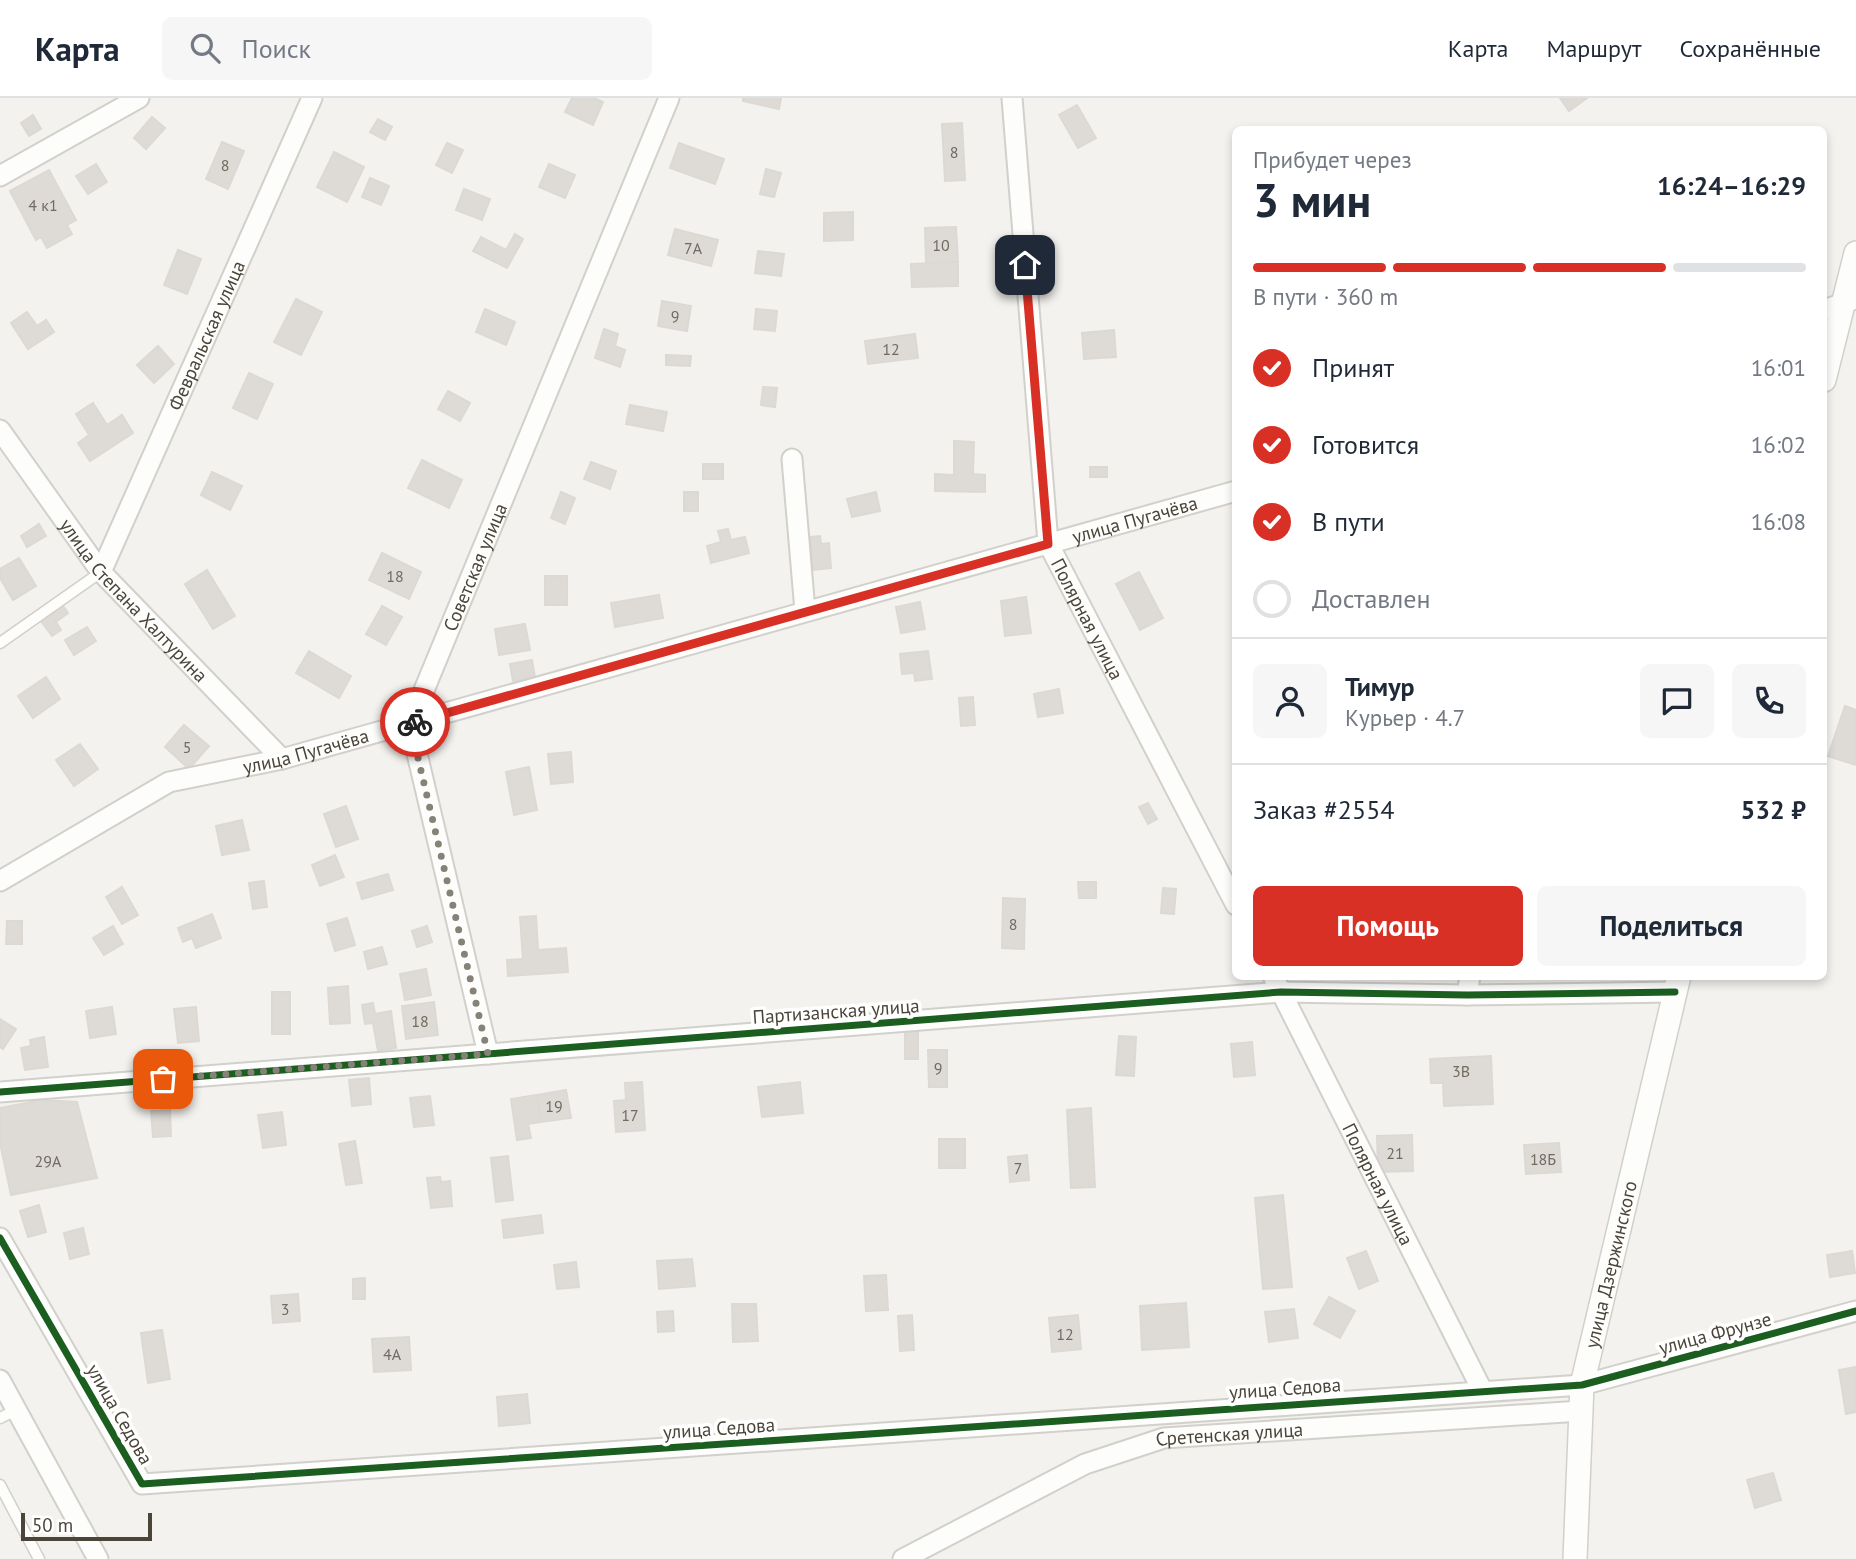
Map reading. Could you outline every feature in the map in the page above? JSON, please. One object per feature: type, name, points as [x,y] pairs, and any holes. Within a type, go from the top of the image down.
[{"type":"street","points":[[0,176],[139,98]]},
{"type":"street","name":"Февральская улица","points":[[101,572],[312,98]]},
{"type":"street","name":"Советская улица","points":[[410,724],[669,98]]},
{"type":"street","name":"Полярная улица","points":[[1012,98],[1048,544],[1232,897]]},
{"type":"street","points":[[1827,369],[1856,253]]},
{"type":"street","name":"улица Степана Халтурина","points":[[0,430],[101,572],[282,759]]},
{"type":"street","points":[[792,459],[805,611]]},
{"type":"street","name":"улица Пугачёва","points":[[0,881],[169,782],[282,759],[1232,492]]},
{"type":"street","points":[[410,724],[488,1054]]},
{"type":"street","name":"Полярная улица","points":[[1277,984],[1482,1390]]},
{"type":"street","name":"Партизанская улица","points":[[0,1092],[488,1054],[1277,984],[1677,984]]},
{"type":"street","name":"улица Дзержинского","points":[[1575,1559],[1582,1385],[1677,984]]},
{"type":"street","name":"улица Седова","points":[[0,1238],[142,1484],[1582,1385]]},
{"type":"street","name":"улица Фрунзе","points":[[1582,1385],[1856,1311]]},
{"type":"street","points":[[0,1380],[8,1414],[98,1559]]},
{"type":"street","name":"Сретенская улица","points":[[903,1559],[1086,1464],[1164,1438],[1581,1411]]},
{"type":"lane","points":[[0,643],[101,572]]},
{"type":"lane","points":[[0,1485],[39,1559]]},
{"type":"building","points":[[572,98],[594,98],[603,102],[593,125],[565,112]]},
{"type":"building","points":[[743,98],[781,98],[779,109],[743,101]]},
{"type":"building","points":[[1560,98],[1587,98],[1569,111]]},
{"type":"building","points":[[1077,105],[1096,138],[1078,148],[1059,115]]},
{"type":"building","points":[[33,115],[41,129],[29,136],[21,123]]},
{"type":"building","points":[[152,117],[165,128],[146,149],[134,138]]},
{"type":"building","points":[[378,119],[392,127],[385,140],[370,132]]},
{"type":"building","points":[[962,123],[965,180],[945,181],[942,124]]},
{"type":"building","points":[[222,142],[244,151],[228,189],[206,179]]},
{"type":"building","points":[[447,143],[463,150],[452,173],[436,165]]},
{"type":"building","points":[[679,143],[724,159],[715,184],[670,168]]},
{"type":"building","points":[[334,152],[364,167],[347,202],[317,187]]},
{"type":"building","points":[[96,164],[107,182],[88,194],[76,176]]},
{"type":"building","points":[[549,164],[575,175],[565,198],[539,187]]},
{"type":"building","points":[[766,169],[781,173],[774,197],[760,194]]},
{"type":"building","points":[[49,170],[76,220],[67,225],[72,234],[47,248],[41,237],[36,240],[10,191]]},
{"type":"building","points":[[370,178],[389,186],[381,205],[362,197]]},
{"type":"building","points":[[464,189],[490,199],[482,220],[456,210]]},
{"type":"building","points":[[853,212],[853,240],[824,241],[824,213]]},
{"type":"building","points":[[956,227],[958,262],[926,263],[925,228]]},
{"type":"building","points":[[675,229],[718,240],[711,266],[668,255]]},
{"type":"building","points":[[515,234],[523,239],[507,268],[473,251],[481,237],[506,250]]},
{"type":"building","points":[[178,250],[201,259],[187,294],[164,285]]},
{"type":"building","points":[[758,251],[784,254],[781,276],[755,273]]},
{"type":"building","points":[[958,262],[958,286],[912,287],[911,264]]},
{"type":"building","points":[[296,299],[322,312],[301,355],[274,342]]},
{"type":"building","points":[[662,301],[691,306],[687,331],[658,326]]},
{"type":"building","points":[[485,309],[515,322],[506,345],[476,332]]},
{"type":"building","points":[[756,309],[777,311],[775,331],[754,329]]},
{"type":"building","points":[[27,312],[37,326],[46,320],[54,332],[28,349],[11,323]]},
{"type":"building","points":[[604,329],[618,334],[615,346],[625,350],[620,367],[595,358]]},
{"type":"building","points":[[1114,330],[1116,357],[1084,359],[1082,333]]},
{"type":"building","points":[[915,334],[918,358],[868,364],[865,341]]},
{"type":"building","points":[[158,346],[174,364],[154,383],[137,365]]},
{"type":"building","points":[[666,355],[691,356],[690,366],[666,365]]},
{"type":"building","points":[[249,373],[273,384],[257,419],[233,408]]},
{"type":"building","points":[[763,387],[777,388],[775,407],[761,405]]},
{"type":"building","points":[[448,391],[470,403],[460,421],[438,409]]},
{"type":"building","points":[[93,403],[107,425],[122,415],[133,433],[90,461],[78,443],[89,435],[76,414]]},
{"type":"building","points":[[630,405],[667,412],[663,431],[626,424]]},
{"type":"building","points":[[954,441],[974,442],[973,474],[985,475],[985,492],[935,491],[935,474],[954,475]]},
{"type":"building","points":[[422,460],[462,480],[449,508],[408,488]]},
{"type":"building","points":[[591,462],[616,471],[610,489],[584,479]]},
{"type":"building","points":[[703,464],[723,464],[723,479],[703,479]]},
{"type":"building","points":[[1090,467],[1107,467],[1107,477],[1090,477]]},
{"type":"building","points":[[212,472],[242,486],[230,510],[201,495]]},
{"type":"building","points":[[561,492],[575,498],[565,524],[551,518]]},
{"type":"building","points":[[684,492],[698,492],[698,511],[684,511]]},
{"type":"building","points":[[876,492],[880,511],[852,517],[847,499]]},
{"type":"building","points":[[39,524],[46,536],[27,547],[21,536]]},
{"type":"building","points":[[728,529],[731,540],[745,537],[749,553],[711,563],[707,546],[721,542],[718,531]]},
{"type":"building","points":[[820,536],[821,544],[829,543],[831,568],[813,570],[810,537]]},
{"type":"building","points":[[382,553],[421,572],[409,599],[369,580]]},
{"type":"building","points":[[19,558],[36,586],[13,600],[0,578],[0,569]]},
{"type":"building","points":[[207,570],[235,616],[213,629],[185,584]]},
{"type":"building","points":[[1139,572],[1163,618],[1140,630],[1116,584]]},
{"type":"building","points":[[545,576],[567,576],[567,605],[545,605]]},
{"type":"building","points":[[659,595],[663,618],[615,627],[611,603]]},
{"type":"building","points":[[1026,597],[1031,633],[1005,636],[1001,601]]},
{"type":"building","points":[[920,602],[925,629],[901,633],[896,607]]},
{"type":"building","points":[[63,606],[68,613],[56,622],[61,630],[52,636],[41,621]]},
{"type":"building","points":[[382,606],[402,617],[386,645],[366,634]]},
{"type":"building","points":[[525,624],[530,650],[499,655],[495,629]]},
{"type":"building","points":[[87,627],[96,641],[74,655],[65,640]]},
{"type":"building","points":[[309,651],[351,676],[339,698],[296,673]]},
{"type":"building","points":[[928,651],[932,679],[915,681],[914,673],[902,674],[900,654]]},
{"type":"building","points":[[532,660],[535,677],[513,681],[510,664]]},
{"type":"building","points":[[46,677],[60,699],[33,718],[18,696]]},
{"type":"building","points":[[1059,689],[1063,713],[1038,717],[1034,694]]},
{"type":"building","points":[[973,697],[975,725],[961,726],[959,698]]},
{"type":"building","points":[[1845,706],[1856,710],[1856,765],[1828,756]]},
{"type":"building","points":[[184,725],[209,746],[189,769],[165,747]]},
{"type":"building","points":[[80,744],[98,769],[74,786],[56,760]]},
{"type":"building","points":[[571,752],[573,782],[551,784],[548,754]]},
{"type":"building","points":[[529,767],[537,810],[514,815],[506,772]]},
{"type":"building","points":[[1148,803],[1157,819],[1148,824],[1139,807]]},
{"type":"building","points":[[346,806],[358,839],[336,847],[324,814]]},
{"type":"building","points":[[242,820],[249,850],[222,855],[216,826]]},
{"type":"building","points":[[335,855],[344,877],[320,886],[312,865]]},
{"type":"building","points":[[388,874],[393,890],[362,899],[357,883]]},
{"type":"building","points":[[264,881],[267,907],[253,909],[249,883]]},
{"type":"building","points":[[1078,882],[1096,882],[1096,898],[1079,898]]},
{"type":"building","points":[[122,887],[138,915],[122,924],[106,897]]},
{"type":"building","points":[[1163,888],[1176,889],[1174,914],[1161,913]]},
{"type":"building","points":[[1003,898],[1025,899],[1024,949],[1002,948]]},
{"type":"building","points":[[212,914],[221,938],[196,948],[192,938],[183,942],[178,928]]},
{"type":"building","points":[[536,916],[538,950],[566,948],[568,972],[508,976],[507,960],[523,959],[520,917]]},
{"type":"building","points":[[347,918],[355,945],[335,951],[327,924]]},
{"type":"building","points":[[7,921],[22,921],[22,944],[6,944]]},
{"type":"building","points":[[113,926],[123,944],[104,955],[93,938]]},
{"type":"building","points":[[427,926],[432,942],[417,947],[412,931]]},
{"type":"building","points":[[382,947],[387,964],[368,969],[364,952]]},
{"type":"building","points":[[426,969],[431,995],[405,1000],[400,974]]},
{"type":"building","points":[[348,986],[350,1023],[330,1024],[328,988]]},
{"type":"building","points":[[272,992],[290,992],[290,1034],[272,1034]]},
{"type":"building","points":[[434,1002],[438,1035],[406,1039],[402,1006]]},
{"type":"building","points":[[373,1003],[375,1014],[391,1011],[396,1048],[378,1051],[373,1023],[365,1024],[362,1005]]},
{"type":"building","points":[[112,1007],[116,1034],[90,1038],[86,1011]]},
{"type":"building","points":[[196,1007],[199,1041],[178,1043],[174,1009]]},
{"type":"building","points":[[0,1019],[16,1029],[3,1049],[0,1047]]},
{"type":"building","points":[[905,1030],[918,1030],[918,1059],[905,1059]]},
{"type":"building","points":[[1119,1036],[1136,1037],[1134,1076],[1116,1075]]},
{"type":"building","points":[[44,1037],[48,1067],[25,1070],[21,1048],[31,1046],[30,1040]]},
{"type":"building","points":[[1252,1042],[1255,1075],[1234,1077],[1231,1044]]},
{"type":"building","points":[[928,1050],[947,1050],[947,1087],[929,1087]]},
{"type":"building","points":[[1491,1056],[1493,1104],[1444,1106],[1443,1083],[1431,1083],[1430,1059]]},
{"type":"building","points":[[369,1078],[371,1104],[352,1106],[349,1080]]},
{"type":"building","points":[[642,1082],[645,1130],[616,1132],[614,1101],[626,1100],[625,1083]]},
{"type":"building","points":[[800,1082],[803,1113],[762,1117],[758,1087]]},
{"type":"building","points":[[566,1090],[571,1118],[541,1122],[537,1095]]},
{"type":"building","points":[[537,1095],[541,1122],[528,1124],[531,1138],[517,1140],[511,1099]]},
{"type":"building","points":[[430,1096],[434,1125],[414,1127],[410,1098]]},
{"type":"building","points":[[42,1100],[77,1102],[97,1178],[11,1195],[0,1143],[0,1108]]},
{"type":"building","points":[[1091,1108],[1095,1187],[1071,1188],[1067,1110]]},
{"type":"building","points":[[170,1110],[171,1136],[153,1137],[151,1111]]},
{"type":"building","points":[[282,1112],[286,1145],[263,1148],[258,1115]]},
{"type":"building","points":[[1412,1135],[1413,1171],[1378,1172],[1377,1136]]},
{"type":"building","points":[[939,1139],[965,1139],[965,1168],[939,1168]]},
{"type":"building","points":[[355,1141],[362,1183],[346,1185],[339,1144]]},
{"type":"building","points":[[1559,1143],[1561,1172],[1526,1174],[1524,1145]]},
{"type":"building","points":[[1027,1155],[1029,1180],[1010,1182],[1008,1157]]},
{"type":"building","points":[[508,1156],[513,1200],[496,1202],[491,1158]]},
{"type":"building","points":[[440,1177],[441,1182],[450,1181],[452,1206],[431,1208],[427,1178]]},
{"type":"building","points":[[1283,1195],[1292,1287],[1263,1289],[1255,1198]]},
{"type":"building","points":[[39,1205],[46,1232],[28,1237],[20,1211]]},
{"type":"building","points":[[541,1215],[543,1233],[504,1238],[502,1220]]},
{"type":"building","points":[[83,1228],[89,1254],[70,1259],[64,1233]]},
{"type":"building","points":[[1366,1251],[1378,1281],[1359,1289],[1347,1258]]},
{"type":"building","points":[[1852,1251],[1855,1273],[1830,1277],[1827,1255]]},
{"type":"building","points":[[692,1259],[695,1286],[659,1289],[657,1261]]},
{"type":"building","points":[[576,1262],[579,1287],[557,1289],[554,1265]]},
{"type":"building","points":[[886,1275],[888,1310],[866,1311],[864,1276]]},
{"type":"building","points":[[365,1278],[365,1299],[353,1299],[353,1279]]},
{"type":"building","points":[[298,1294],[300,1321],[273,1323],[271,1296]]},
{"type":"building","points":[[1329,1297],[1355,1311],[1340,1338],[1314,1324]]},
{"type":"building","points":[[1186,1303],[1189,1347],[1142,1350],[1140,1306]]},
{"type":"building","points":[[732,1304],[756,1304],[758,1341],[733,1342]]},
{"type":"building","points":[[1294,1309],[1298,1338],[1269,1342],[1265,1312]]},
{"type":"building","points":[[673,1311],[674,1331],[658,1332],[657,1312]]},
{"type":"building","points":[[912,1315],[914,1350],[900,1351],[898,1316]]},
{"type":"building","points":[[1078,1315],[1081,1349],[1052,1352],[1049,1318]]},
{"type":"building","points":[[162,1330],[170,1379],[148,1383],[141,1333]]},
{"type":"building","points":[[409,1337],[411,1370],[374,1372],[372,1339]]},
{"type":"building","points":[[1856,1367],[1856,1412],[1846,1414],[1839,1370]]},
{"type":"building","points":[[527,1394],[530,1423],[499,1426],[497,1397]]},
{"type":"building","points":[[1773,1473],[1781,1500],[1755,1508],[1747,1480]]},
{"type":"cycle path","points":[[0,1092],[1281,992],[1467,995],[1675,992]]},
{"type":"cycle path","points":[[0,1238],[142,1484],[1582,1385],[1856,1311]]},
{"type":"way so far","points":[[163,1079],[488,1054],[410,724],[415,722]]},
{"type":"route","points":[[415,722],[1048,544],[1025,265]]}]
